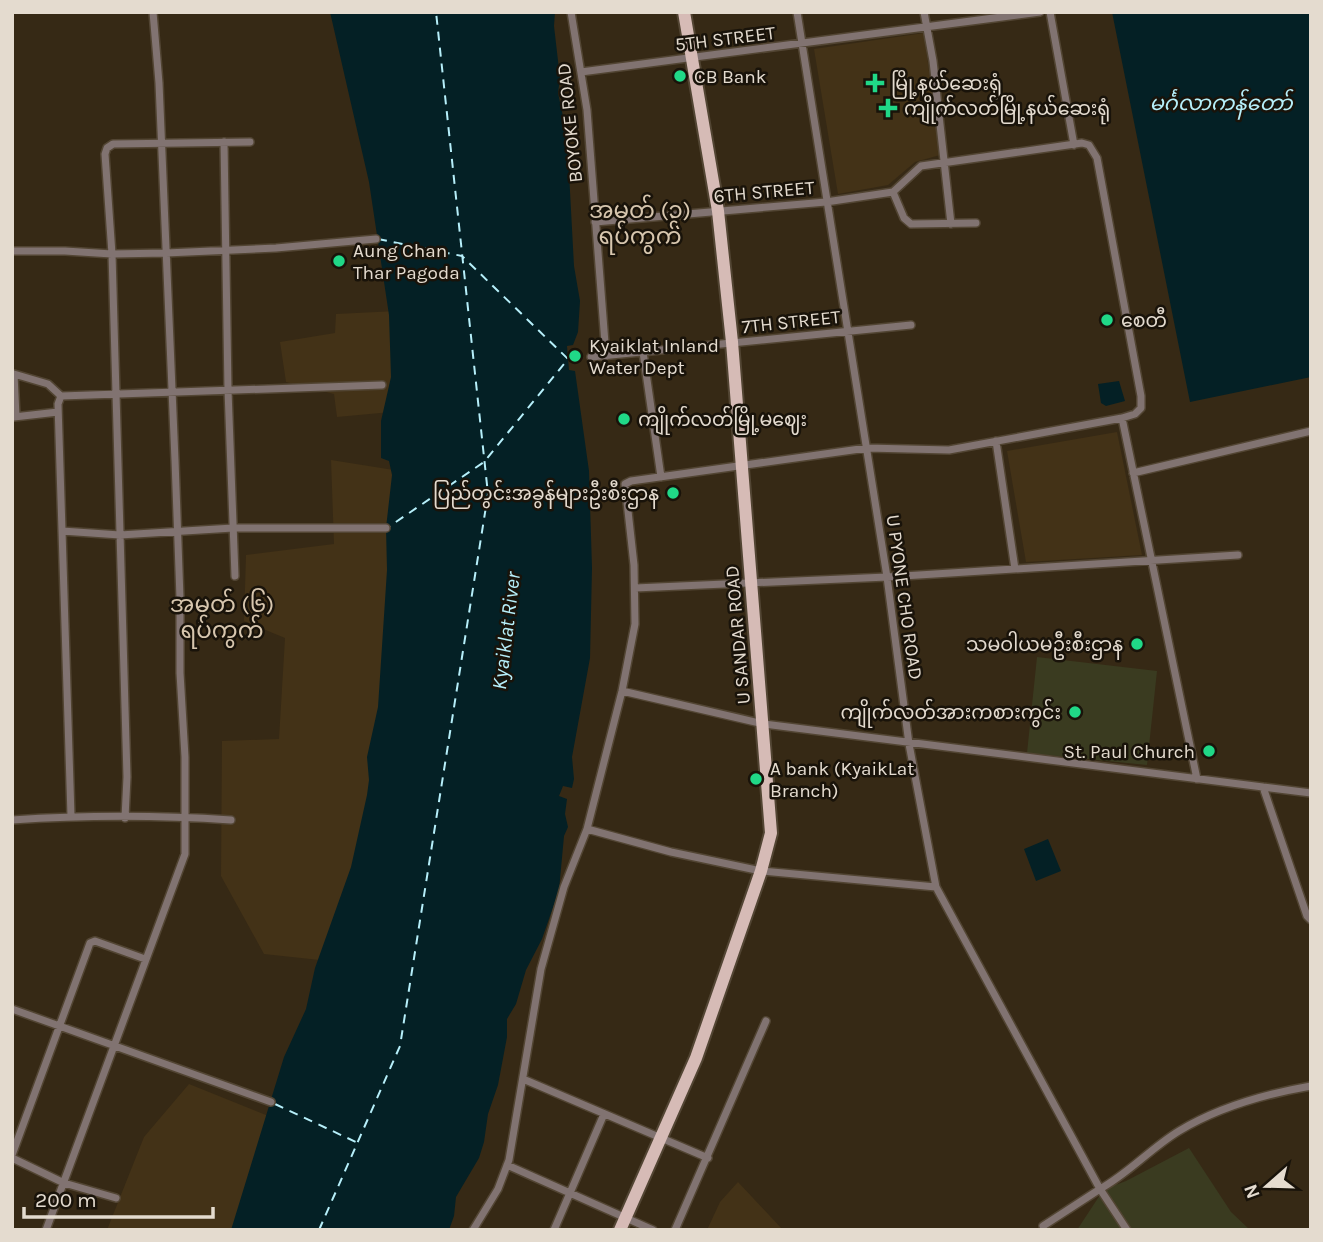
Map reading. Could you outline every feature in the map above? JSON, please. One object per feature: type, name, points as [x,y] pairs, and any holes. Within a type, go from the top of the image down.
[{"type":"main road","name":"U SANDAR ROAD","points":[[620,1230],[696,1058],[761,871],[771,834],[732,342],[718,211],[684,12]]},
{"type":"street","points":[[46,1230],[185,854],[185,757],[180,673],[178,532],[153,12]]},
{"type":"street","name":"BOYOKE ROAD","points":[[571,12],[587,110],[606,356]]},
{"type":"street","name":"U PYONE CHO ROAD","points":[[797,12],[887,577],[909,744],[936,887],[1100,1189],[1127,1230]]},
{"type":"street","points":[[924,12],[933,61],[951,224]]},
{"type":"street","name":"5TH STREET","points":[[581,72],[1040,12]]},
{"type":"street","points":[[1050,12],[1074,145]]},
{"type":"street","points":[[224,142],[228,390],[235,576]]},
{"type":"street","points":[[125,818],[127,777],[112,254],[105,154],[107,148],[113,144],[250,142]]},
{"type":"street","points":[[473,1230],[498,1189],[508,1165],[541,968],[564,887],[587,829],[622,691],[635,624],[635,588],[624,485],[628,482],[867,448],[949,450],[1122,418],[1138,411],[1142,404],[1097,158],[1089,145],[944,161],[918,167],[893,192],[904,218],[911,224],[976,223]]},
{"type":"street","name":"6TH STREET","points":[[595,222],[826,202],[893,192]]},
{"type":"street","points":[[12,251],[166,253],[376,239]]},
{"type":"street","name":"7TH STREET","points":[[591,357],[911,325]]},
{"type":"street","points":[[643,352],[661,477]]},
{"type":"street","points":[[58,412],[14,416],[14,374],[48,384],[61,396],[382,385]]},
{"type":"street","points":[[61,396],[58,412],[71,816]]},
{"type":"street","points":[[1122,418],[1198,779]]},
{"type":"street","points":[[1133,473],[1311,431]]},
{"type":"street","points":[[996,442],[1015,569]]},
{"type":"street","points":[[62,531],[120,535],[233,528],[386,528]]},
{"type":"street","points":[[635,588],[887,577],[1238,555]]},
{"type":"street","points":[[622,691],[764,724],[1311,793]]},
{"type":"street","points":[[1263,787],[1307,916],[1311,920]]},
{"type":"street","points":[[12,820],[71,816],[231,820]]},
{"type":"street","points":[[587,829],[671,852],[761,871],[936,887]]},
{"type":"street","points":[[116,1198],[64,1183],[12,1157],[90,943],[95,941],[145,959]]},
{"type":"street","points":[[12,1009],[271,1102]]},
{"type":"street","points":[[675,1230],[766,1021]]},
{"type":"street","points":[[523,1079],[708,1158]]},
{"type":"street","points":[[1043,1226],[1114,1181],[1178,1132],[1214,1114],[1269,1093],[1311,1086]]},
{"type":"street","points":[[554,1230],[604,1114]]},
{"type":"street","points":[[508,1165],[653,1230]]},
{"type":"shaded area","name":"မြို့နယ်ဆေးရုံ","points":[[924,33],[940,155],[915,162],[888,185],[838,194],[814,49]]},
{"type":"shaded area","points":[[397,311],[391,412],[337,417],[334,394],[286,382],[280,342],[335,333],[336,314]]},
{"type":"shaded area","points":[[1117,432],[1142,555],[1026,562],[1007,451]]},
{"type":"shaded area","points":[[331,460],[400,471],[380,848],[329,961],[264,954],[221,876],[222,741],[279,739],[285,638],[244,621],[246,555],[334,544]]},
{"type":"shaded area","points":[[189,1084],[281,1121],[242,1230],[107,1230],[144,1137]]},
{"type":"shaded area","points":[[738,1182],[783,1230],[707,1230],[720,1202]]},
{"type":"green space","points":[[1037,657],[1157,671],[1147,765],[1027,753]]},
{"type":"green space","points":[[1189,1148],[1231,1212],[1250,1230],[1077,1230],[1100,1195]]},
{"type":"water","name":"Kyaiklat River","points":[[330,12],[555,12],[560,78],[558,93],[567,135],[574,266],[580,301],[578,332],[573,345],[567,346],[569,370],[575,371],[589,471],[592,568],[590,658],[572,757],[572,788],[563,786],[559,796],[567,799],[565,814],[568,827],[564,836],[559,890],[542,939],[526,970],[516,1004],[507,1019],[507,1037],[484,1142],[479,1158],[456,1197],[449,1230],[231,1230],[284,1057],[306,1009],[315,968],[351,867],[367,795],[367,757],[378,707],[387,570],[386,528],[392,475],[389,461],[381,458],[381,421],[391,377],[389,315],[369,182]]},
{"type":"water","name":"မင်္ဂလာကန်တော်","points":[[1112,12],[1311,12],[1311,377],[1190,402]]},
{"type":"water","points":[[1119,381],[1125,401],[1106,406],[1101,403],[1098,384]]},
{"type":"water","points":[[1048,839],[1061,871],[1036,881],[1024,849]]},
{"type":"ferry route","points":[[319,1230],[400,1046],[488,494],[436,12]]},
{"type":"ferry route","points":[[378,239],[462,256],[568,359],[484,462],[387,528]]},
{"type":"ferry route","points":[[275,1104],[358,1143]]},
{"type":"place","name":"CB Bank","points":[[680,76]]},
{"type":"place","name":"မြို့နယ်ဆေးရုံ","points":[[875,83]]},
{"type":"place","name":"ကျိုက်လတ်မြို့နယ်ဆေးရုံ","points":[[888,108]]},
{"type":"place","name":"Aung Chan Thar Pagoda","points":[[339,261]]},
{"type":"place","name":"စေတီ","points":[[1107,320]]},
{"type":"place","name":"Kyaiklat Inland Water Dept","points":[[575,356]]},
{"type":"place","name":"ကျိုက်လတ်မြို့မဈေး","points":[[624,419]]},
{"type":"place","name":"ပြည်တွင်းအခွန်များဦးစီးဌာန","points":[[673,493]]},
{"type":"place","name":"သမဝါယမဦးစီးဌာန","points":[[1137,644]]},
{"type":"place","name":"ကျိုက်လတ်အားကစားကွင်း","points":[[1075,712]]},
{"type":"place","name":"St. Paul Church","points":[[1209,751]]},
{"type":"place","name":"A bank (KyaikLat Branch)","points":[[756,779]]},
{"type":"district","name":"အမှတ် (၃) ရပ်ကွက်","points":[[640,223]]},
{"type":"district","name":"အမှတ် (၆) ရပ်ကွက်","points":[[222,617]]}]
